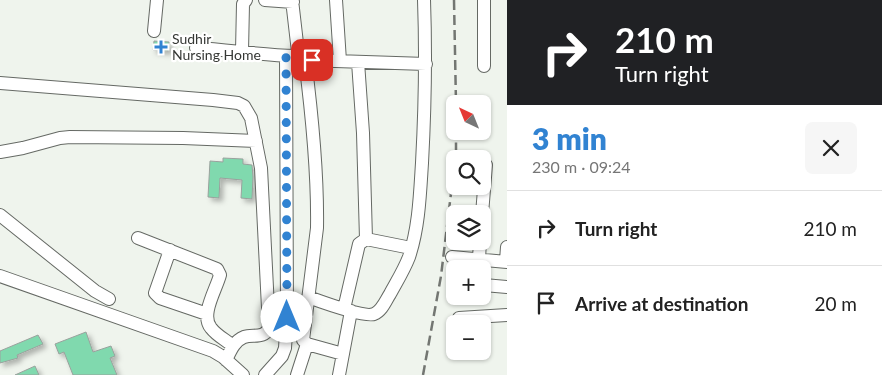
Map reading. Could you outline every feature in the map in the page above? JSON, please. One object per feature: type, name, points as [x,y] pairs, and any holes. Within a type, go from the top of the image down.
[{"type":"street","points":[[154,31],[157,0]]},
{"type":"street","points":[[265,0],[293,1],[314,150],[317,228],[302,336],[304,343],[343,354]]},
{"type":"street","points":[[336,0],[340,61]]},
{"type":"street","points":[[308,298],[370,315],[379,311],[403,270],[411,248],[419,206],[425,112],[424,0]]},
{"type":"street","points":[[484,0],[484,66]]},
{"type":"street","points":[[242,51],[243,1]]},
{"type":"street","points":[[196,48],[340,61],[426,64]]},
{"type":"street","points":[[265,375],[282,356],[285,348],[287,317],[286,56]]},
{"type":"street","points":[[358,62],[363,133],[366,239]]},
{"type":"street","points":[[0,83],[213,100],[238,103],[244,106],[248,112],[256,141],[261,168],[268,328],[266,333],[262,335],[244,337],[234,346],[226,360]]},
{"type":"street","points":[[0,152],[70,137],[256,141]]},
{"type":"street","points":[[0,215],[95,291],[109,298]]},
{"type":"street","points":[[138,238],[217,269],[220,275],[207,314],[207,320],[212,330],[234,346]]},
{"type":"street","points":[[338,375],[343,354],[359,244],[366,239],[411,248]]},
{"type":"street","points":[[452,257],[507,262],[507,247]]},
{"type":"street","points":[[170,250],[155,294],[160,298],[207,314]]},
{"type":"street","points":[[479,259],[480,250]]},
{"type":"street","points":[[0,276],[212,351],[243,375]]},
{"type":"street","points":[[491,286],[507,287]]},
{"type":"street","points":[[491,319],[506,319]]},
{"type":"street","points":[[297,375],[307,344]]},
{"type":"building","points":[[154,41],[169,42],[168,51],[153,50]]},
{"type":"building","points":[[223,158],[243,159],[243,164],[252,165],[252,199],[241,198],[242,180],[220,178],[219,198],[208,197],[210,161],[223,162]]},
{"type":"building","points":[[86,332],[93,352],[111,346],[115,356],[110,358],[117,375],[73,375],[64,352],[59,354],[55,344]]},
{"type":"building","points":[[38,335],[43,344],[17,355],[18,358],[0,363],[0,351]]},
{"type":"building","points":[[35,366],[39,375],[15,375]]},
{"type":"railway","points":[[454,0],[456,95]]},
{"type":"railway","points":[[423,375],[441,276],[456,140]]},
{"type":"place","name":"Sudhir Nursing Home","points":[[161,47]]},
{"type":"route","points":[[287,317],[286,56],[300,56],[302,59],[312,60]]}]
